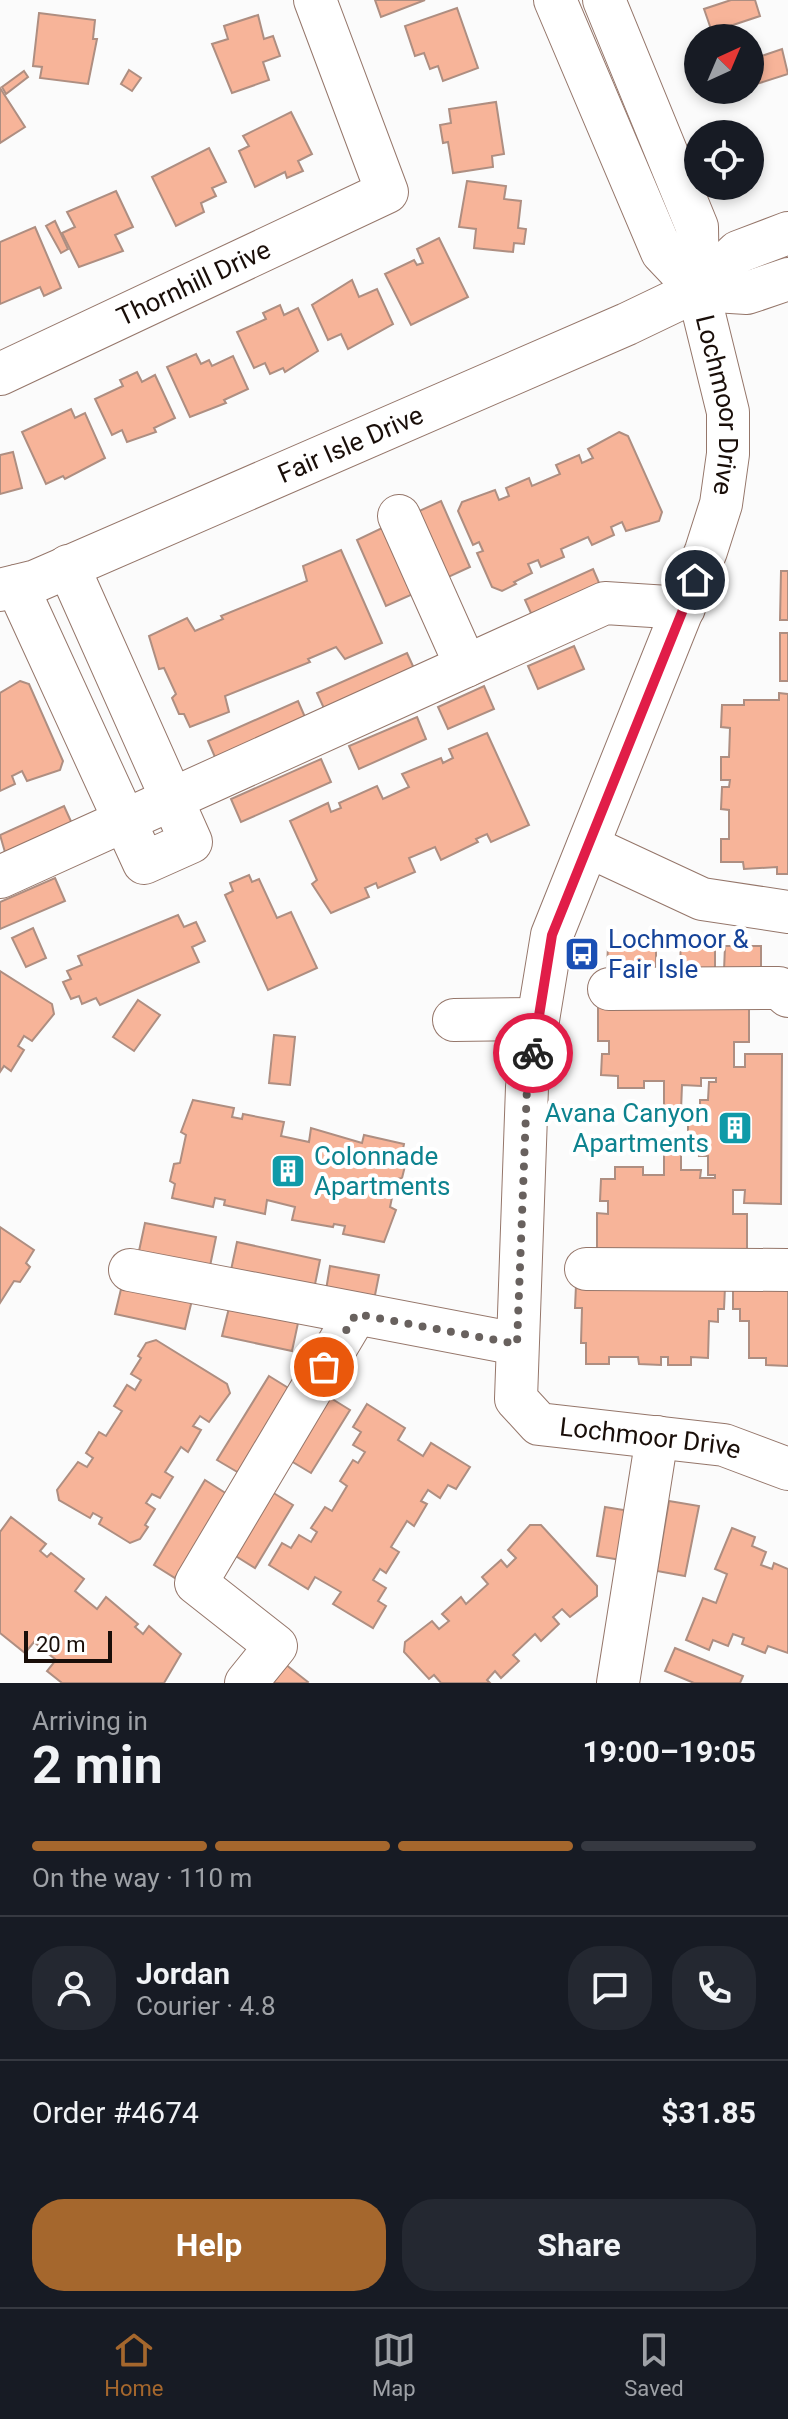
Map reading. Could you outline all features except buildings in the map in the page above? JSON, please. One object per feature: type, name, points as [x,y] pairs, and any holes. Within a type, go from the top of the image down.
[{"type":"street","name":"Thornhill Drive","points":[[0,374],[387,192],[315,0]]},
{"type":"street","name":"Lochmoor Drive","points":[[555,0],[662,252],[698,290]]},
{"type":"street","name":"Lochmoor Drive","points":[[604,0],[697,227],[698,290],[728,412],[728,454],[721,504],[664,607],[588,846],[552,935],[527,1087],[516,1399],[539,1424],[724,1445],[788,1469]]},
{"type":"street","name":"Fair Isle Drive","points":[[8,588],[68,566],[698,290],[738,252],[788,233]]},
{"type":"street","name":"Fair Isle Drive","points":[[698,290],[747,293],[788,279]]},
{"type":"street","points":[[399,516],[466,666]]},
{"type":"street","points":[[8,588],[144,863],[191,842],[68,566]]},
{"type":"street","points":[[173,798],[605,603],[664,607]]},
{"type":"street","points":[[0,877],[124,821]]},
{"type":"street","points":[[588,846],[702,899],[788,912]]},
{"type":"street","points":[[609,989],[779,988],[788,996]]},
{"type":"street","points":[[454,1020],[538,1019]]},
{"type":"street","points":[[586,1269],[788,1270]]},
{"type":"street","points":[[130,1270],[517,1344]]},
{"type":"street","points":[[246,1683],[276,1646],[196,1583],[356,1314]]},
{"type":"street","points":[[618,1683],[657,1437]]},
{"type":"way so far","points":[[324,1367],[356,1314],[517,1344],[527,1087],[533,1053]]},
{"type":"place","name":"Lochmoor & Fair Isle","points":[[582,954]]},
{"type":"place","name":"Avana Canyon Apartments","points":[[735,1128]]},
{"type":"place","name":"Colonnade Apartments","points":[[288,1171]]},
{"type":"route","points":[[533,1053],[552,935],[695,580]]}]
